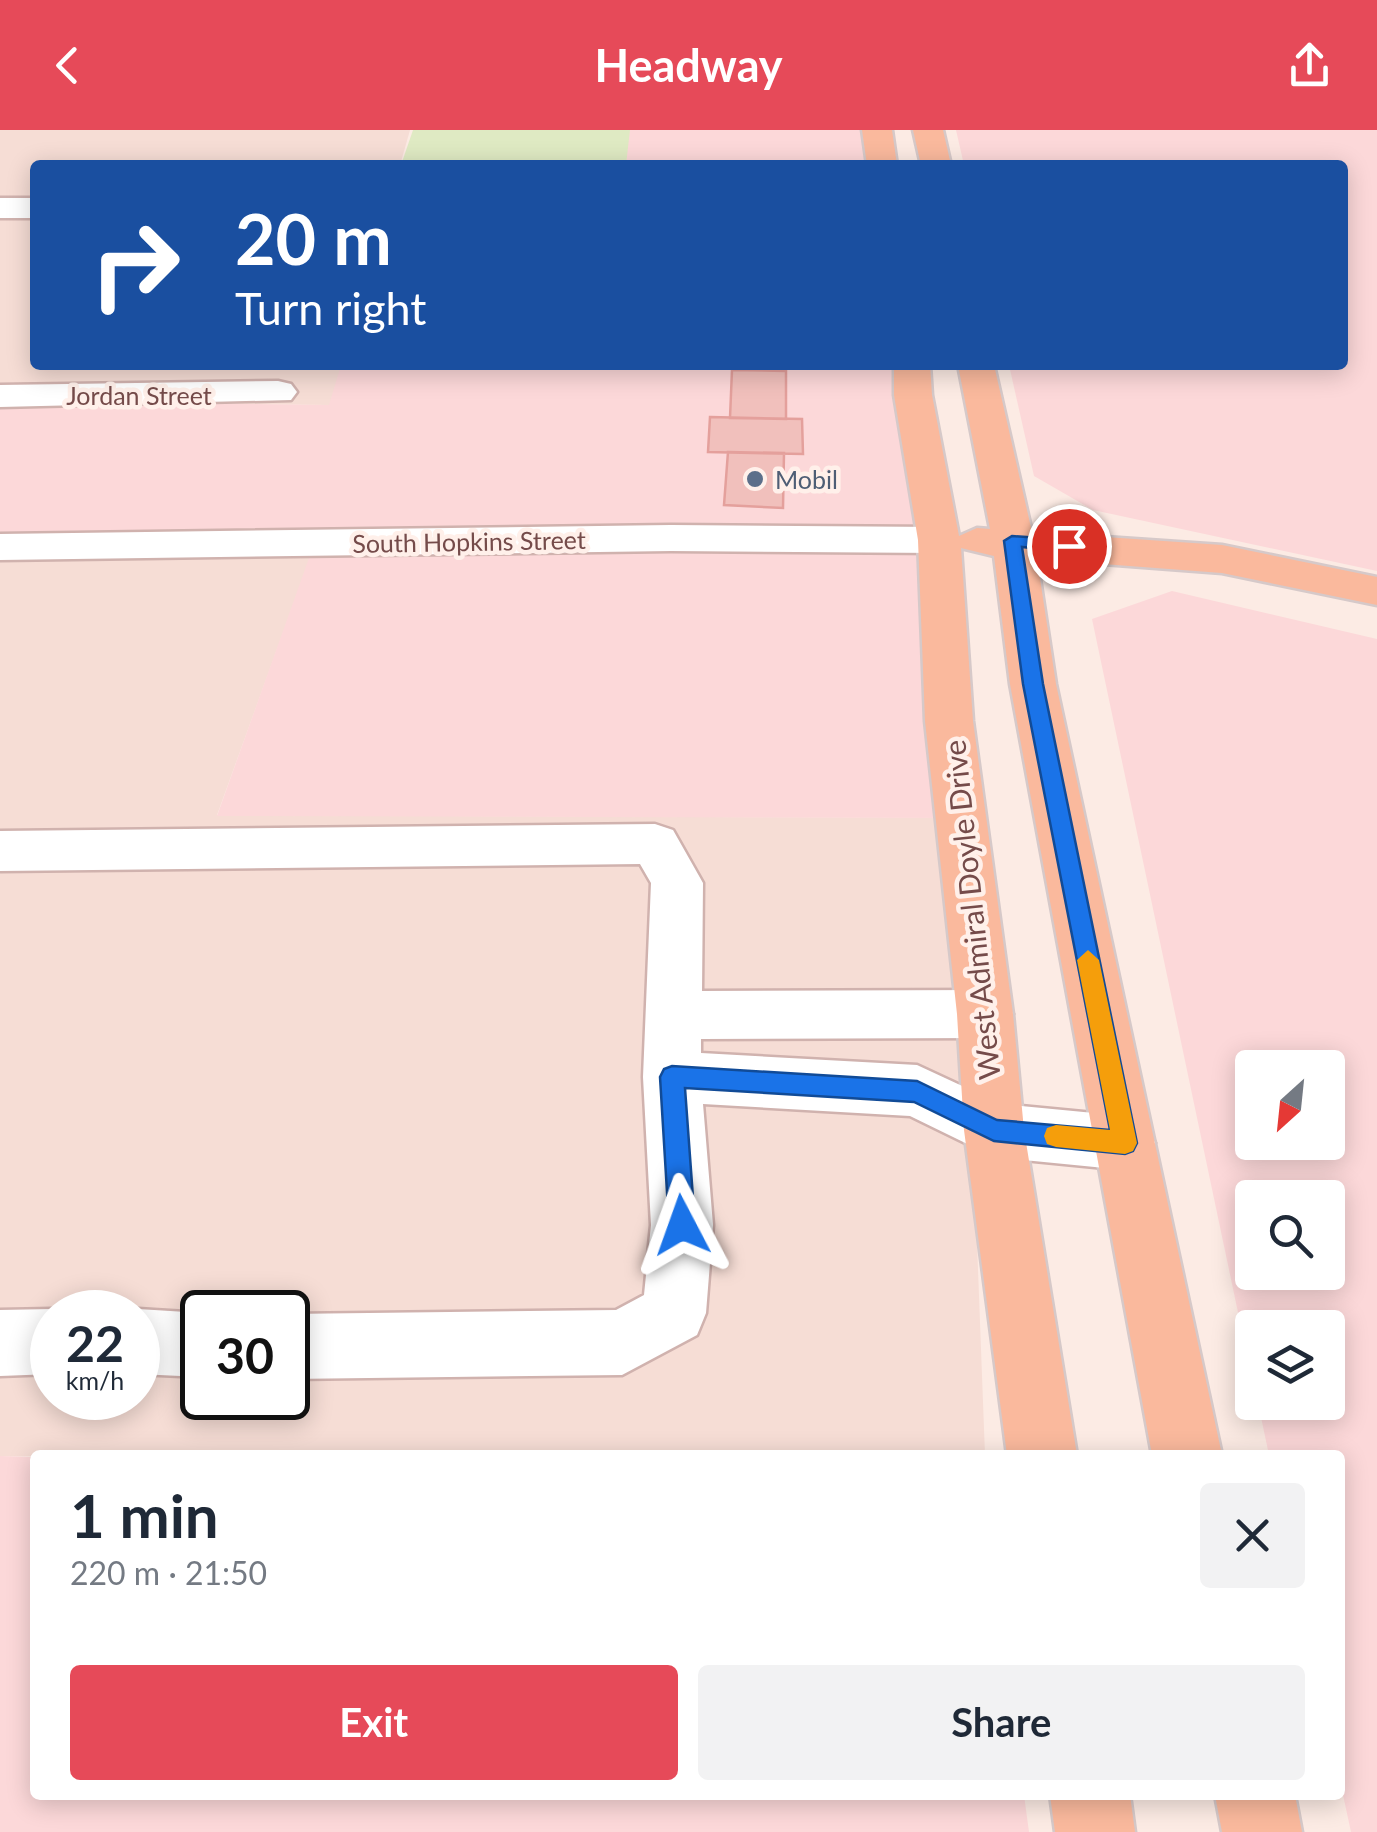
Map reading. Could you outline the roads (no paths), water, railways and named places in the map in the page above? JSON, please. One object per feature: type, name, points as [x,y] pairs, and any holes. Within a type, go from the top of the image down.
[{"type":"main road","points":[[877,130],[881,160]]},
{"type":"main road","points":[[928,130],[935,160]]},
{"type":"main road","name":"West Admiral Doyle Drive","points":[[912,370],[913,395],[939,540],[949,721],[985,1014],[994,1130],[1041,1450]]},
{"type":"main road","points":[[977,370],[1012,541],[1033,684],[1186,1450]]},
{"type":"main road","points":[[939,540],[1012,541],[1222,560],[1377,591]]},
{"type":"main road","points":[[1091,1800],[1095,1832]]},
{"type":"main road","points":[[1256,1800],[1262,1832]]},
{"type":"street","points":[[0,208],[30,208]]},
{"type":"street","name":"Jordan Street","points":[[0,396],[278,392]]},
{"type":"street","name":"South Hopkins Street","points":[[1,548],[672,538],[939,540]]},
{"type":"street","points":[[0,851],[655,844],[677,883],[672,1077],[682,1225],[674,1313],[622,1342],[310,1348]]},
{"type":"street","points":[[673,1014],[985,1014]]},
{"type":"street","points":[[672,1077],[917,1091],[994,1130],[1125,1143]]},
{"type":"street","points":[[0,1343],[30,1342]]},
{"type":"place","name":"Mobil","points":[[755,479]]}]
